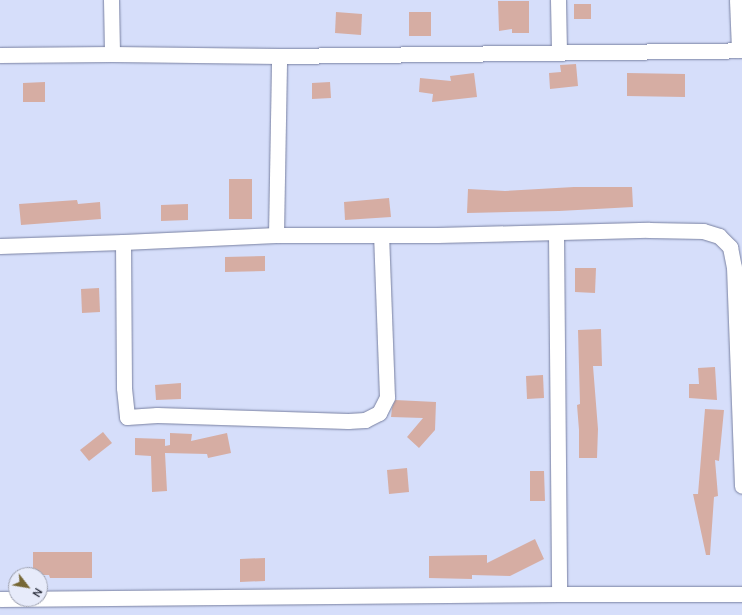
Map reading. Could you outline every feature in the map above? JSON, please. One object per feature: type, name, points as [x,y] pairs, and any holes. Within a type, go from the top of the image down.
[{"type":"street","points":[[111,0],[112,54]]},
{"type":"street","points":[[558,0],[559,53]]},
{"type":"street","points":[[0,55],[112,54],[279,56],[740,50],[737,0]]},
{"type":"street","points":[[276,235],[279,56]]},
{"type":"street","points":[[0,246],[276,235],[381,236],[704,231],[719,236],[730,247],[734,267],[742,486]]},
{"type":"street","points":[[556,233],[559,594]]},
{"type":"street","points":[[123,242],[124,388],[127,417],[157,415],[348,421],[365,420],[379,413],[386,397],[381,236]]},
{"type":"street","points":[[0,599],[559,594],[742,594]]},
{"type":"building","points":[[498,1],[529,1],[529,33],[512,33],[512,29],[499,31]]},
{"type":"building","points":[[574,4],[591,4],[591,19],[574,19]]},
{"type":"building","points":[[336,12],[362,14],[361,35],[335,33]]},
{"type":"building","points":[[409,12],[431,12],[431,36],[409,36]]},
{"type":"building","points":[[576,64],[578,86],[550,89],[549,73],[561,72],[560,65]]},
{"type":"building","points":[[474,73],[477,97],[432,102],[433,94],[419,92],[420,78],[451,81],[450,76]]},
{"type":"building","points":[[627,73],[685,74],[685,97],[627,96]]},
{"type":"building","points":[[45,82],[45,102],[23,102],[23,83]]},
{"type":"building","points":[[330,82],[331,98],[312,99],[312,83]]},
{"type":"building","points":[[229,179],[252,179],[252,219],[229,219]]},
{"type":"building","points":[[574,187],[632,187],[633,207],[559,211],[467,213],[468,189],[505,191]]},
{"type":"building","points":[[389,198],[391,217],[345,220],[344,202]]},
{"type":"building","points":[[77,200],[78,204],[100,202],[101,219],[21,225],[19,204]]},
{"type":"building","points":[[188,204],[188,220],[161,221],[161,205]]},
{"type":"building","points":[[265,256],[265,271],[225,272],[225,257]]},
{"type":"building","points":[[575,268],[596,268],[595,293],[575,292]]},
{"type":"building","points":[[99,288],[100,312],[82,313],[81,289]]},
{"type":"building","points":[[601,329],[602,366],[593,366],[598,429],[597,458],[579,458],[577,405],[580,404],[578,330]]},
{"type":"building","points":[[715,367],[717,400],[689,398],[689,384],[699,384],[698,368]]},
{"type":"building","points":[[543,375],[544,398],[527,399],[526,376]]},
{"type":"building","points":[[181,383],[181,399],[156,400],[155,385]]},
{"type":"building","points":[[395,400],[436,402],[435,430],[419,448],[407,437],[423,418],[391,417]]},
{"type":"building","points":[[705,409],[724,410],[719,461],[715,460],[718,496],[714,497],[710,555],[706,555],[693,494],[698,494]]},
{"type":"building","points":[[103,432],[112,443],[89,461],[80,450]]},
{"type":"building","points":[[170,433],[192,434],[191,441],[227,433],[231,453],[208,458],[207,454],[165,453],[167,491],[152,492],[151,456],[135,455],[135,438],[165,439],[165,446],[170,445]]},
{"type":"building","points":[[407,468],[409,492],[389,494],[387,470]]},
{"type":"building","points":[[530,471],[544,471],[545,501],[530,501]]},
{"type":"building","points":[[535,539],[544,559],[510,576],[472,575],[472,579],[429,578],[429,556],[487,555],[487,563]]},
{"type":"building","points":[[33,552],[92,552],[92,578],[50,578],[48,575],[48,567],[33,567]]},
{"type":"building","points":[[265,558],[265,581],[240,582],[240,559]]}]
